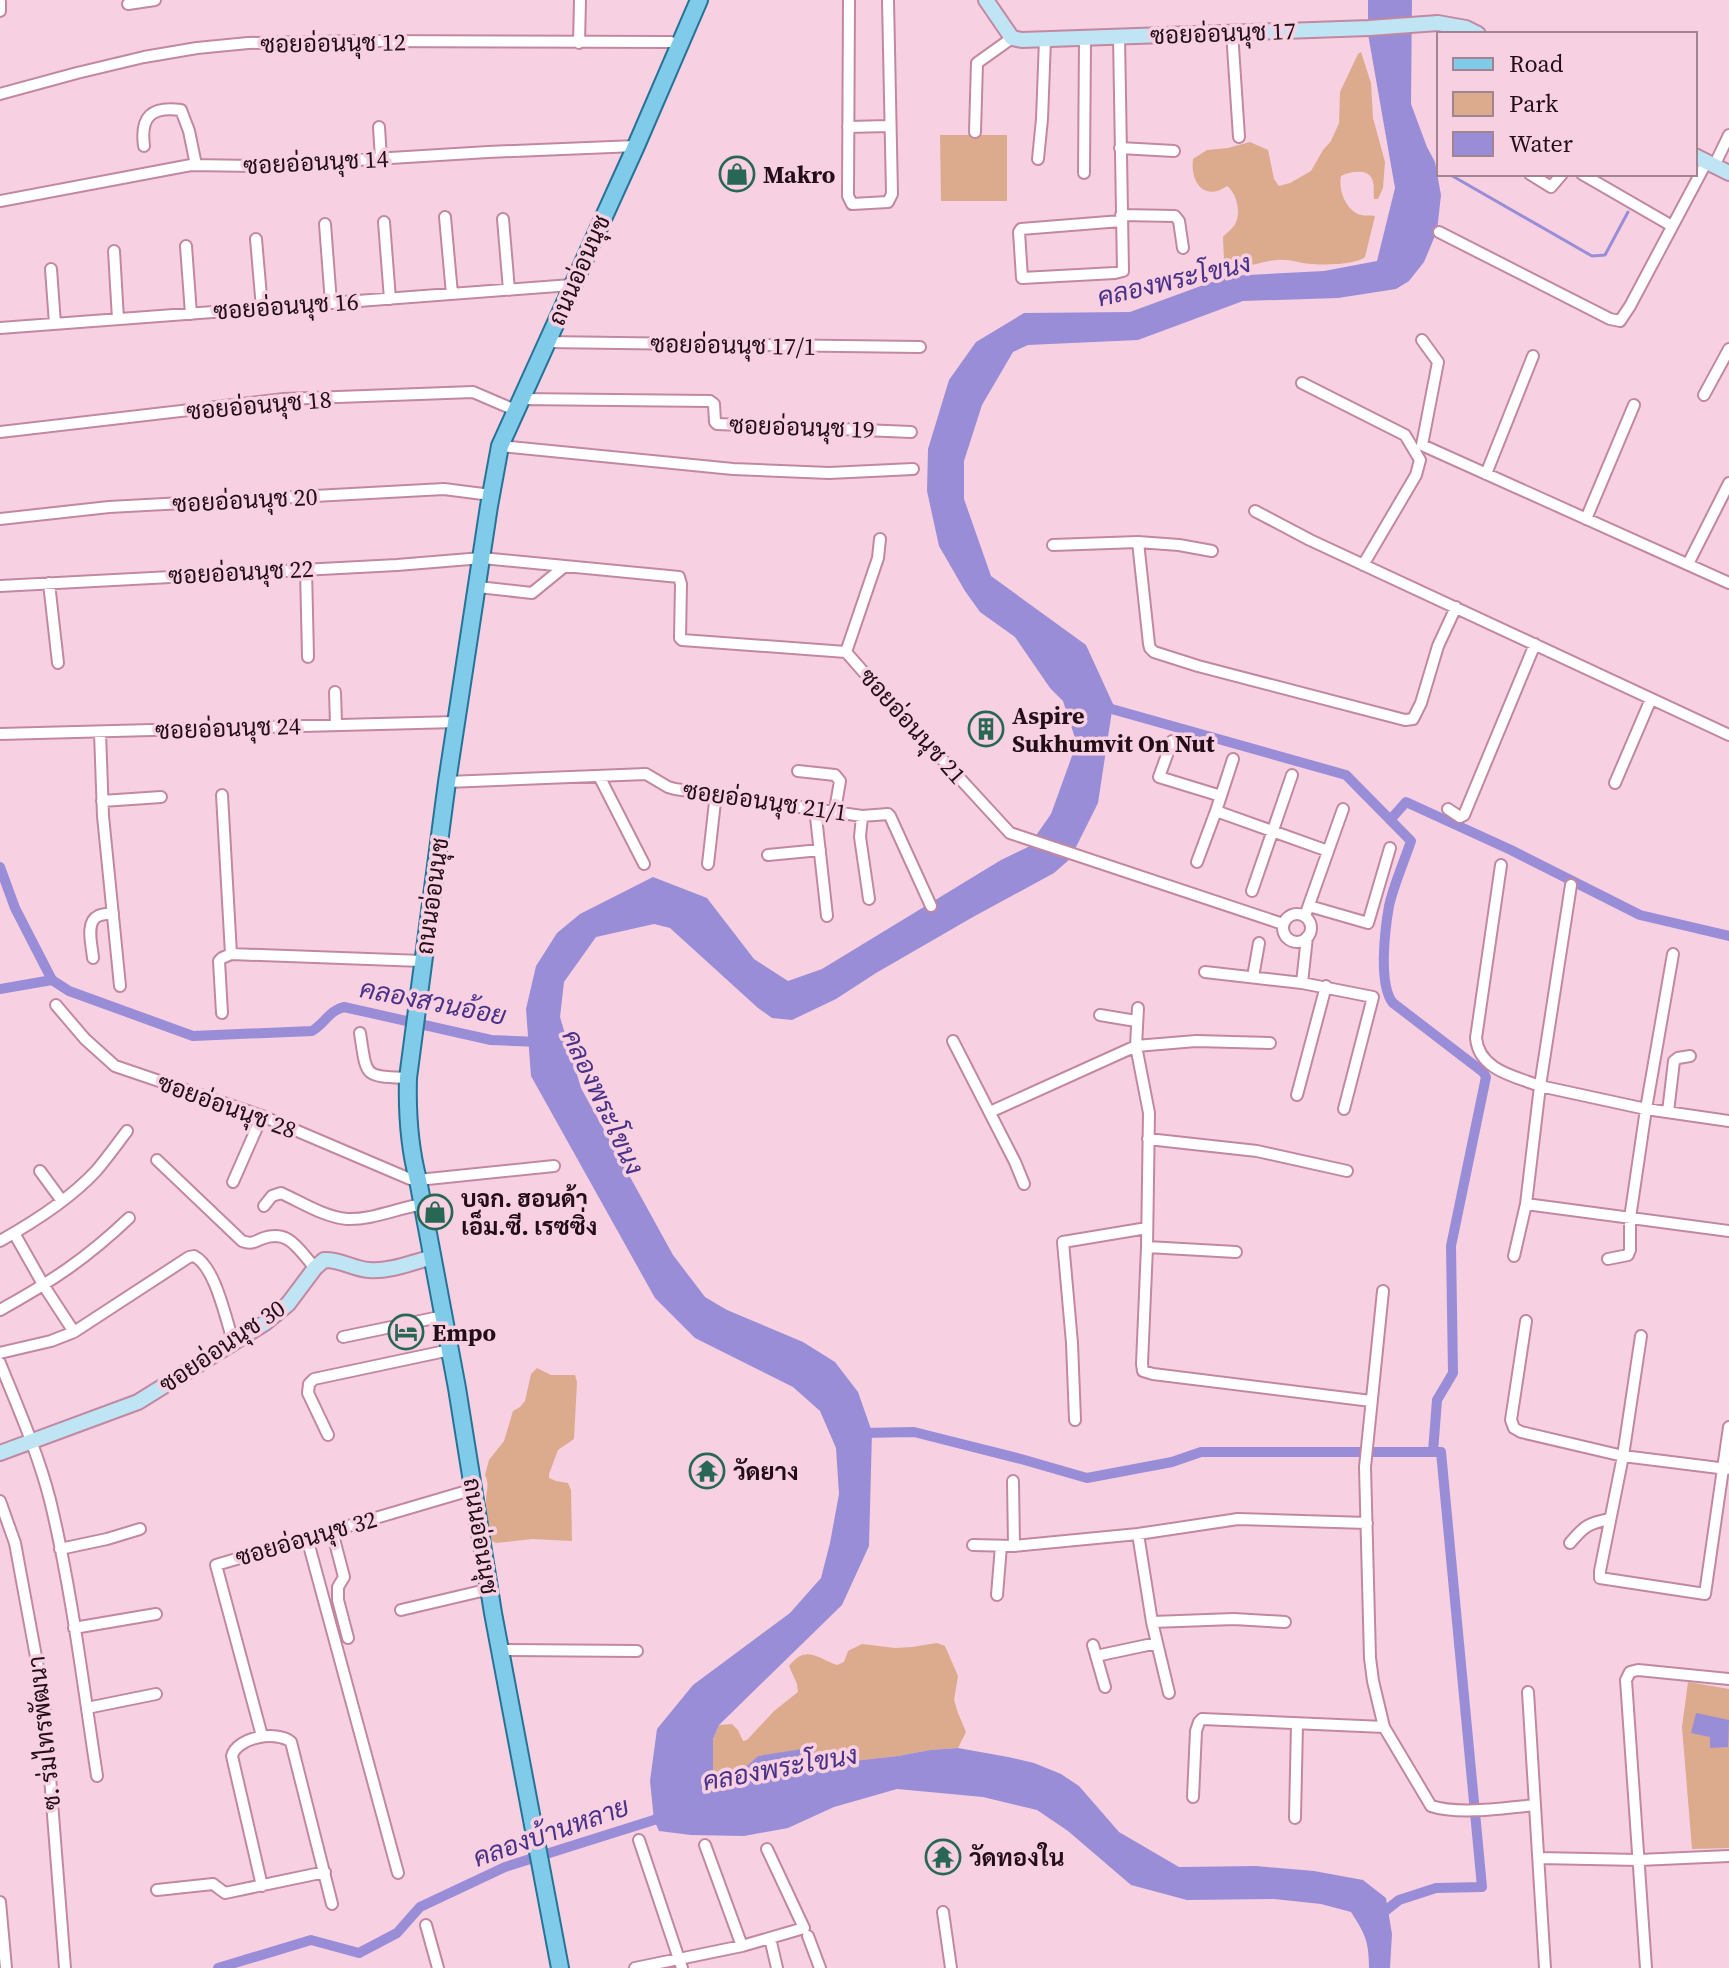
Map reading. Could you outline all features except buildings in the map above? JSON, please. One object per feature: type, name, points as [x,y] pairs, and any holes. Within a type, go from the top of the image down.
[{"type":"main road","name":"ถนนอ่อนนุช","points":[[676,42],[690,0]]},
{"type":"main road","name":"ถนนอ่อนนุช","points":[[487,495],[514,406],[676,42],[699,0]]},
{"type":"main road","name":"ถนนอ่อนนุช","points":[[560,1968],[531,1838],[414,1180],[404,1078],[492,445],[546,342],[567,285]]},
{"type":"main road","name":"ถนนอ่อนนุช","points":[[418,960],[424,872],[478,587],[478,558]]},
{"type":"main road","name":"ถนนอ่อนนุช","points":[[486,1590],[500,1650],[531,1838]]},
{"type":"main road","name":"ถนนอ่อนนุช","points":[[540,1884],[552,1968]]},
{"type":"street","points":[[128,4],[155,0]]},
{"type":"street","points":[[579,43],[580,0]]},
{"type":"street","points":[[849,0],[848,196],[852,204],[889,201],[892,194],[888,0]]},
{"type":"street","points":[[975,132],[977,63],[1012,38],[986,0]]},
{"type":"street","points":[[0,2],[0,11]]},
{"type":"street","name":"ซอยอ่อนนุช 17","points":[[1012,38],[1085,39],[1438,23],[1474,32]]},
{"type":"street","points":[[1232,32],[1239,137]]},
{"type":"street","points":[[1119,36],[1121,218],[1123,271],[1022,278],[1021,229],[1121,218],[1175,216],[1179,221],[1183,248]]},
{"type":"street","points":[[1084,173],[1085,39]]},
{"type":"street","points":[[1038,159],[1045,40]]},
{"type":"street","name":"ซอยอ่อนนุช 12","points":[[0,94],[131,60],[210,46],[248,43],[676,42]]},
{"type":"street","points":[[144,146],[142,133],[148,115],[171,109],[181,110],[196,165]]},
{"type":"street","points":[[848,127],[889,126]]},
{"type":"street","points":[[379,127],[381,159]]},
{"type":"street","points":[[1439,232],[1617,322],[1622,321],[1705,161],[1729,135]]},
{"type":"street","name":"ซอยอ่อนนุช 14","points":[[0,201],[196,165],[260,166],[630,146]]},
{"type":"street","points":[[1120,148],[1174,151]]},
{"type":"street","points":[[1705,161],[1729,173]]},
{"type":"street","points":[[1533,176],[1551,187],[1560,176]]},
{"type":"street","points":[[1585,176],[1672,226]]},
{"type":"street","points":[[445,217],[452,294]]},
{"type":"street","points":[[503,219],[509,290]]},
{"type":"street","points":[[384,222],[390,299]]},
{"type":"street","points":[[325,224],[331,303]]},
{"type":"street","points":[[256,239],[262,308]]},
{"type":"street","points":[[186,246],[191,314]]},
{"type":"street","points":[[114,251],[118,319]]},
{"type":"street","points":[[51,269],[55,324]]},
{"type":"street","name":"ซอยอ่อนนุช 16","points":[[0,328],[567,285]]},
{"type":"street","points":[[1422,340],[1438,362],[1422,445],[1729,583]]},
{"type":"street","name":"ซอยอ่อนนุช 17/1","points":[[546,342],[920,347]]},
{"type":"street","points":[[1704,395],[1729,349]]},
{"type":"street","points":[[1486,474],[1533,356]]},
{"type":"street","points":[[1302,383],[1405,435],[1418,454],[1416,475],[1363,565]]},
{"type":"street","name":"ซอยอ่อนนุช 18","points":[[0,432],[284,399],[473,392],[514,406]]},
{"type":"street","name":"ซอยอ่อนนุช 19","points":[[514,406],[710,401],[714,404],[717,424],[911,432]]},
{"type":"street","points":[[1586,519],[1634,405]]},
{"type":"street","points":[[500,446],[733,469],[829,473],[913,469]]},
{"type":"street","points":[[1688,564],[1729,483]]},
{"type":"street","name":"ซอยอ่อนนุช 20","points":[[0,519],[109,507],[444,489],[487,495]]},
{"type":"street","points":[[1255,511],[1310,540],[1729,735]]},
{"type":"street","points":[[846,652],[878,558],[880,539]]},
{"type":"street","points":[[1138,542],[1149,644],[1154,652],[1391,717],[1414,718],[1438,646],[1456,607]]},
{"type":"street","points":[[1053,545],[1138,542],[1212,551]]},
{"type":"street","name":"ซอยอ่อนนุช 21","points":[[478,558],[679,577],[682,640],[846,652],[1010,833],[1283,924]]},
{"type":"street","name":"ซอยอ่อนนุช 22","points":[[0,586],[478,558]]},
{"type":"street","points":[[478,587],[532,593],[565,566]]},
{"type":"street","points":[[306,569],[308,657]]},
{"type":"street","points":[[49,583],[58,663]]},
{"type":"street","points":[[1448,809],[1458,817],[1464,815],[1535,644]]},
{"type":"street","points":[[335,692],[336,724]]},
{"type":"street","points":[[1615,783],[1651,699]]},
{"type":"street","name":"ซอยอ่อนนุช 24","points":[[0,734],[105,736],[452,721]]},
{"type":"street","points":[[105,736],[102,801],[120,986]]},
{"type":"street","points":[[1172,741],[1159,777],[1221,796]]},
{"type":"street","points":[[1197,862],[1233,759]]},
{"type":"street","points":[[798,771],[839,777],[835,810]]},
{"type":"street","name":"ซอยอ่อนนุช 21/1","points":[[447,782],[646,774],[668,787],[862,816],[890,816],[931,906]]},
{"type":"street","points":[[1252,891],[1292,775]]},
{"type":"street","points":[[599,776],[644,864]]},
{"type":"street","points":[[708,864],[716,793]]},
{"type":"street","points":[[222,795],[231,954]]},
{"type":"street","points":[[102,801],[161,797]]},
{"type":"street","points":[[815,808],[827,916]]},
{"type":"street","points":[[1302,983],[1311,924],[1307,911],[1343,809]]},
{"type":"street","points":[[1216,811],[1328,851]]},
{"type":"street","points":[[862,816],[860,837],[869,899]]},
{"type":"street","points":[[1307,937],[1299,942],[1290,941],[1283,933],[1284,919],[1307,911],[1368,923],[1390,848]]},
{"type":"street","points":[[768,855],[820,850]]},
{"type":"street","points":[[1501,865],[1476,1038],[1480,1055],[1492,1067],[1540,1086],[1646,1109],[1729,1121]]},
{"type":"street","points":[[1514,1256],[1526,1204],[1540,1086],[1571,885]]},
{"type":"street","points":[[93,958],[92,920],[113,913]]},
{"type":"street","points":[[1253,977],[1259,943]]},
{"type":"street","points":[[222,1013],[219,961],[231,954],[418,960]]},
{"type":"street","points":[[1608,1259],[1628,1255],[1630,1250],[1630,1218],[1673,954]]},
{"type":"street","points":[[1205,972],[1326,986],[1373,997],[1344,1109]]},
{"type":"street","points":[[1297,1095],[1326,986]]},
{"type":"street","name":"ซอยอ่อนนุช 28","points":[[56,1005],[85,1039],[115,1066],[262,1116],[414,1180]]},
{"type":"street","points":[[1138,1008],[1136,1046],[1149,1113],[1142,1364],[1145,1372],[1371,1401]]},
{"type":"street","points":[[1100,1015],[1136,1021]]},
{"type":"street","points":[[360,1033],[369,1072],[374,1076],[404,1078]]},
{"type":"street","points":[[953,1041],[1024,1184]]},
{"type":"street","points":[[990,1112],[1136,1046],[1196,1041],[1270,1043]]},
{"type":"street","points":[[1668,1112],[1674,1061],[1690,1056]]},
{"type":"street","points":[[233,1182],[262,1116]]},
{"type":"street","points":[[0,1241],[62,1201],[95,1172],[127,1131]]},
{"type":"street","points":[[1148,1139],[1257,1151],[1347,1171]]},
{"type":"street","points":[[157,1160],[242,1241],[252,1243],[277,1234],[293,1242],[315,1268],[329,1259],[367,1270],[429,1258]]},
{"type":"street","points":[[414,1180],[554,1166]]},
{"type":"street","points":[[40,1171],[62,1201]]},
{"type":"street","points":[[264,1206],[272,1196],[281,1193],[326,1214],[346,1219],[419,1204]]},
{"type":"street","points":[[1526,1204],[1729,1231]]},
{"type":"street","points":[[0,1310],[44,1286],[103,1243],[129,1218]]},
{"type":"street","points":[[1075,1420],[1063,1242],[1147,1228]]},
{"type":"street","points":[[14,1233],[74,1332]]},
{"type":"street","points":[[1147,1247],[1236,1252]]},
{"type":"street","points":[[0,1353],[74,1332],[194,1256],[201,1260],[215,1286],[234,1344]]},
{"type":"street","name":"ซอยอ่อนนุช 30","points":[[0,1453],[138,1402],[265,1323],[288,1304],[315,1268]]},
{"type":"street","points":[[1383,1291],[1365,1467],[1370,1658],[1384,1727],[1427,1803],[1436,1808],[1496,1809],[1535,1805]]},
{"type":"street","points":[[343,1337],[440,1317]]},
{"type":"street","points":[[1526,1321],[1511,1420],[1514,1428],[1623,1456],[1726,1469]]},
{"type":"street","points":[[1641,1336],[1600,1578],[1705,1594],[1726,1469],[1729,1427]]},
{"type":"street","points":[[328,1435],[308,1393],[310,1382],[446,1351]]},
{"type":"street","points":[[0,1363],[49,1498],[74,1628],[97,1776]]},
{"type":"street","points":[[1013,1481],[1014,1546]]},
{"type":"street","name":"ซอยอ่อนนุช 32","points":[[262,1736],[216,1565],[469,1490]]},
{"type":"street","name":"ซ. ร่มไทรพัฒนา","points":[[0,1501],[15,1543],[44,1700],[65,1968]]},
{"type":"street","points":[[973,1545],[1014,1546],[1138,1534],[1238,1519],[1367,1523]]},
{"type":"street","points":[[1570,1543],[1586,1525],[1610,1519]]},
{"type":"street","points":[[60,1549],[140,1529]]},
{"type":"street","points":[[332,1531],[344,1577],[337,1590],[348,1638]]},
{"type":"street","points":[[1138,1534],[1152,1622],[1169,1693]]},
{"type":"street","points":[[307,1538],[398,1873]]},
{"type":"street","points":[[997,1595],[1001,1546]]},
{"type":"street","points":[[401,1610],[486,1590]]},
{"type":"street","points":[[74,1628],[156,1614]]},
{"type":"street","points":[[1152,1622],[1234,1619],[1285,1622]]},
{"type":"street","points":[[1105,1687],[1095,1650],[1157,1643]]},
{"type":"street","points":[[500,1650],[637,1651]]},
{"type":"street","points":[[1646,1968],[1626,1680],[1630,1672],[1638,1670],[1729,1679]]},
{"type":"street","points":[[1528,1692],[1545,1968]]},
{"type":"street","points":[[87,1708],[156,1694]]},
{"type":"street","points":[[1193,1797],[1196,1731],[1200,1720],[1384,1727]]},
{"type":"street","points":[[1295,1818],[1297,1725]]},
{"type":"street","points":[[262,1886],[232,1756],[237,1745],[262,1736],[280,1736],[291,1742],[332,1904]]},
{"type":"street","points":[[639,1840],[681,1963]]},
{"type":"street","points":[[705,1845],[742,1946]]},
{"type":"street","points":[[635,1968],[681,1963],[804,1928],[767,1849]]},
{"type":"street","points":[[1539,1858],[1639,1860],[1729,1856]]},
{"type":"street","points":[[157,1890],[213,1884],[225,1893],[325,1872]]},
{"type":"street","points":[[0,1902],[6,1968]]},
{"type":"street","points":[[943,1912],[951,1968]]},
{"type":"street","points":[[426,1925],[438,1968]]},
{"type":"street","points":[[808,1936],[820,1968]]},
{"type":"street","points":[[770,1938],[777,1968]]},
{"type":"green space","points":[[1361,52],[1371,83],[1373,118],[1385,162],[1383,188],[1378,199],[1374,199],[1373,181],[1362,172],[1341,176],[1340,182],[1344,199],[1351,209],[1361,215],[1375,216],[1365,257],[1354,262],[1330,264],[1282,260],[1230,265],[1224,261],[1223,237],[1236,222],[1237,202],[1227,186],[1212,192],[1200,187],[1194,175],[1193,159],[1207,150],[1250,142],[1268,150],[1274,179],[1279,186],[1311,171],[1339,123],[1340,92]]},
{"type":"green space","points":[[940,135],[1007,135],[1007,201],[941,201]]},
{"type":"green space","points":[[537,1368],[551,1375],[575,1375],[577,1382],[574,1439],[558,1450],[549,1474],[549,1478],[568,1483],[571,1490],[572,1541],[532,1539],[496,1543],[492,1541],[488,1527],[488,1485],[485,1475],[489,1460],[504,1441],[513,1411],[525,1401],[531,1374]]},
{"type":"green space","points":[[937,1643],[945,1646],[958,1676],[954,1700],[966,1732],[958,1748],[808,1766],[802,1750],[758,1756],[740,1772],[712,1772],[713,1739],[719,1725],[732,1724],[743,1741],[747,1740],[774,1711],[798,1692],[789,1666],[801,1656],[811,1655],[837,1665],[844,1662],[848,1651],[862,1644],[895,1648]]},
{"type":"green space","points":[[1688,1682],[1729,1689],[1729,1848],[1692,1849],[1682,1727]]},
{"type":"water","name":"คลองพระโขนง","points":[[1368,0],[1412,0],[1411,104],[1435,162],[1441,195],[1437,231],[1424,262],[1409,281],[1396,289],[1338,298],[1243,301],[1138,340],[1028,345],[1013,352],[982,405],[964,461],[964,499],[991,576],[1086,645],[1113,704],[1098,803],[1070,859],[1054,873],[876,973],[836,999],[792,1020],[772,1018],[670,928],[654,924],[596,937],[564,982],[560,1017],[581,1088],[673,1255],[705,1297],[727,1310],[803,1342],[835,1362],[858,1392],[872,1432],[869,1546],[842,1605],[719,1725],[713,1739],[713,1772],[740,1772],[758,1756],[802,1749],[808,1766],[958,1748],[1034,1763],[1061,1774],[1079,1786],[1119,1832],[1179,1867],[1256,1866],[1314,1871],[1363,1880],[1386,1898],[1392,1934],[1390,1968],[1369,1968],[1365,1938],[1351,1912],[1321,1904],[1274,1899],[1187,1900],[1131,1885],[1068,1831],[1037,1810],[983,1797],[897,1789],[834,1807],[788,1828],[744,1836],[659,1831],[654,1820],[650,1781],[657,1729],[693,1685],[790,1613],[821,1578],[839,1494],[836,1448],[820,1411],[793,1387],[695,1338],[655,1298],[531,1076],[526,1009],[536,966],[557,933],[580,914],[653,877],[707,898],[754,959],[788,981],[822,969],[1001,860],[1028,847],[1051,814],[1072,756],[1075,738],[1063,701],[1050,688],[1015,637],[980,612],[939,546],[927,491],[928,449],[949,380],[976,342],[1024,313],[1130,312],[1228,276],[1324,271],[1377,261],[1395,188],[1368,34]]},
{"type":"water","points":[[1696,1713],[1729,1720],[1728,1747],[1710,1748],[1710,1737],[1691,1733]]},
{"type":"waterway","points":[[1452,176],[1592,256],[1605,255],[1628,212]]},
{"type":"waterway","points":[[1101,706],[1346,775],[1411,841],[1387,916],[1384,970],[1388,995],[1393,1003],[1486,1077],[1451,1246],[1453,1373],[1437,1400],[1433,1452]]},
{"type":"waterway","points":[[1390,820],[1406,802],[1511,850],[1640,915],[1729,936]]},
{"type":"waterway","points":[[0,867],[15,908],[52,980]]},
{"type":"waterway","name":"คลองสวนอ้อย","points":[[0,989],[52,980],[69,991],[193,1036],[312,1031],[344,1007],[491,1040],[539,1042]]},
{"type":"waterway","points":[[862,1433],[914,1432],[1087,1478],[1172,1462],[1201,1452],[1441,1452],[1482,1887],[1436,1888],[1399,1900],[1380,1915]]},
{"type":"waterway","name":"คลองบ้านหลาย","points":[[218,1968],[311,1940],[359,1953],[397,1933],[420,1907],[505,1867],[654,1820],[664,1814]]},
{"type":"place","name":"Makro","points":[[737,174]]},
{"type":"place","name":"Aspire Sukhumvit On Nut","points":[[986,729]]},
{"type":"place","name":"บจก. ฮอนด้า เอ็ม.ซี. เรซซิ่ง","points":[[435,1212]]},
{"type":"place","name":"Empo","points":[[406,1332]]},
{"type":"place","name":"วัดยาง","points":[[707,1471]]},
{"type":"place","name":"วัดทองใน","points":[[943,1857]]}]
